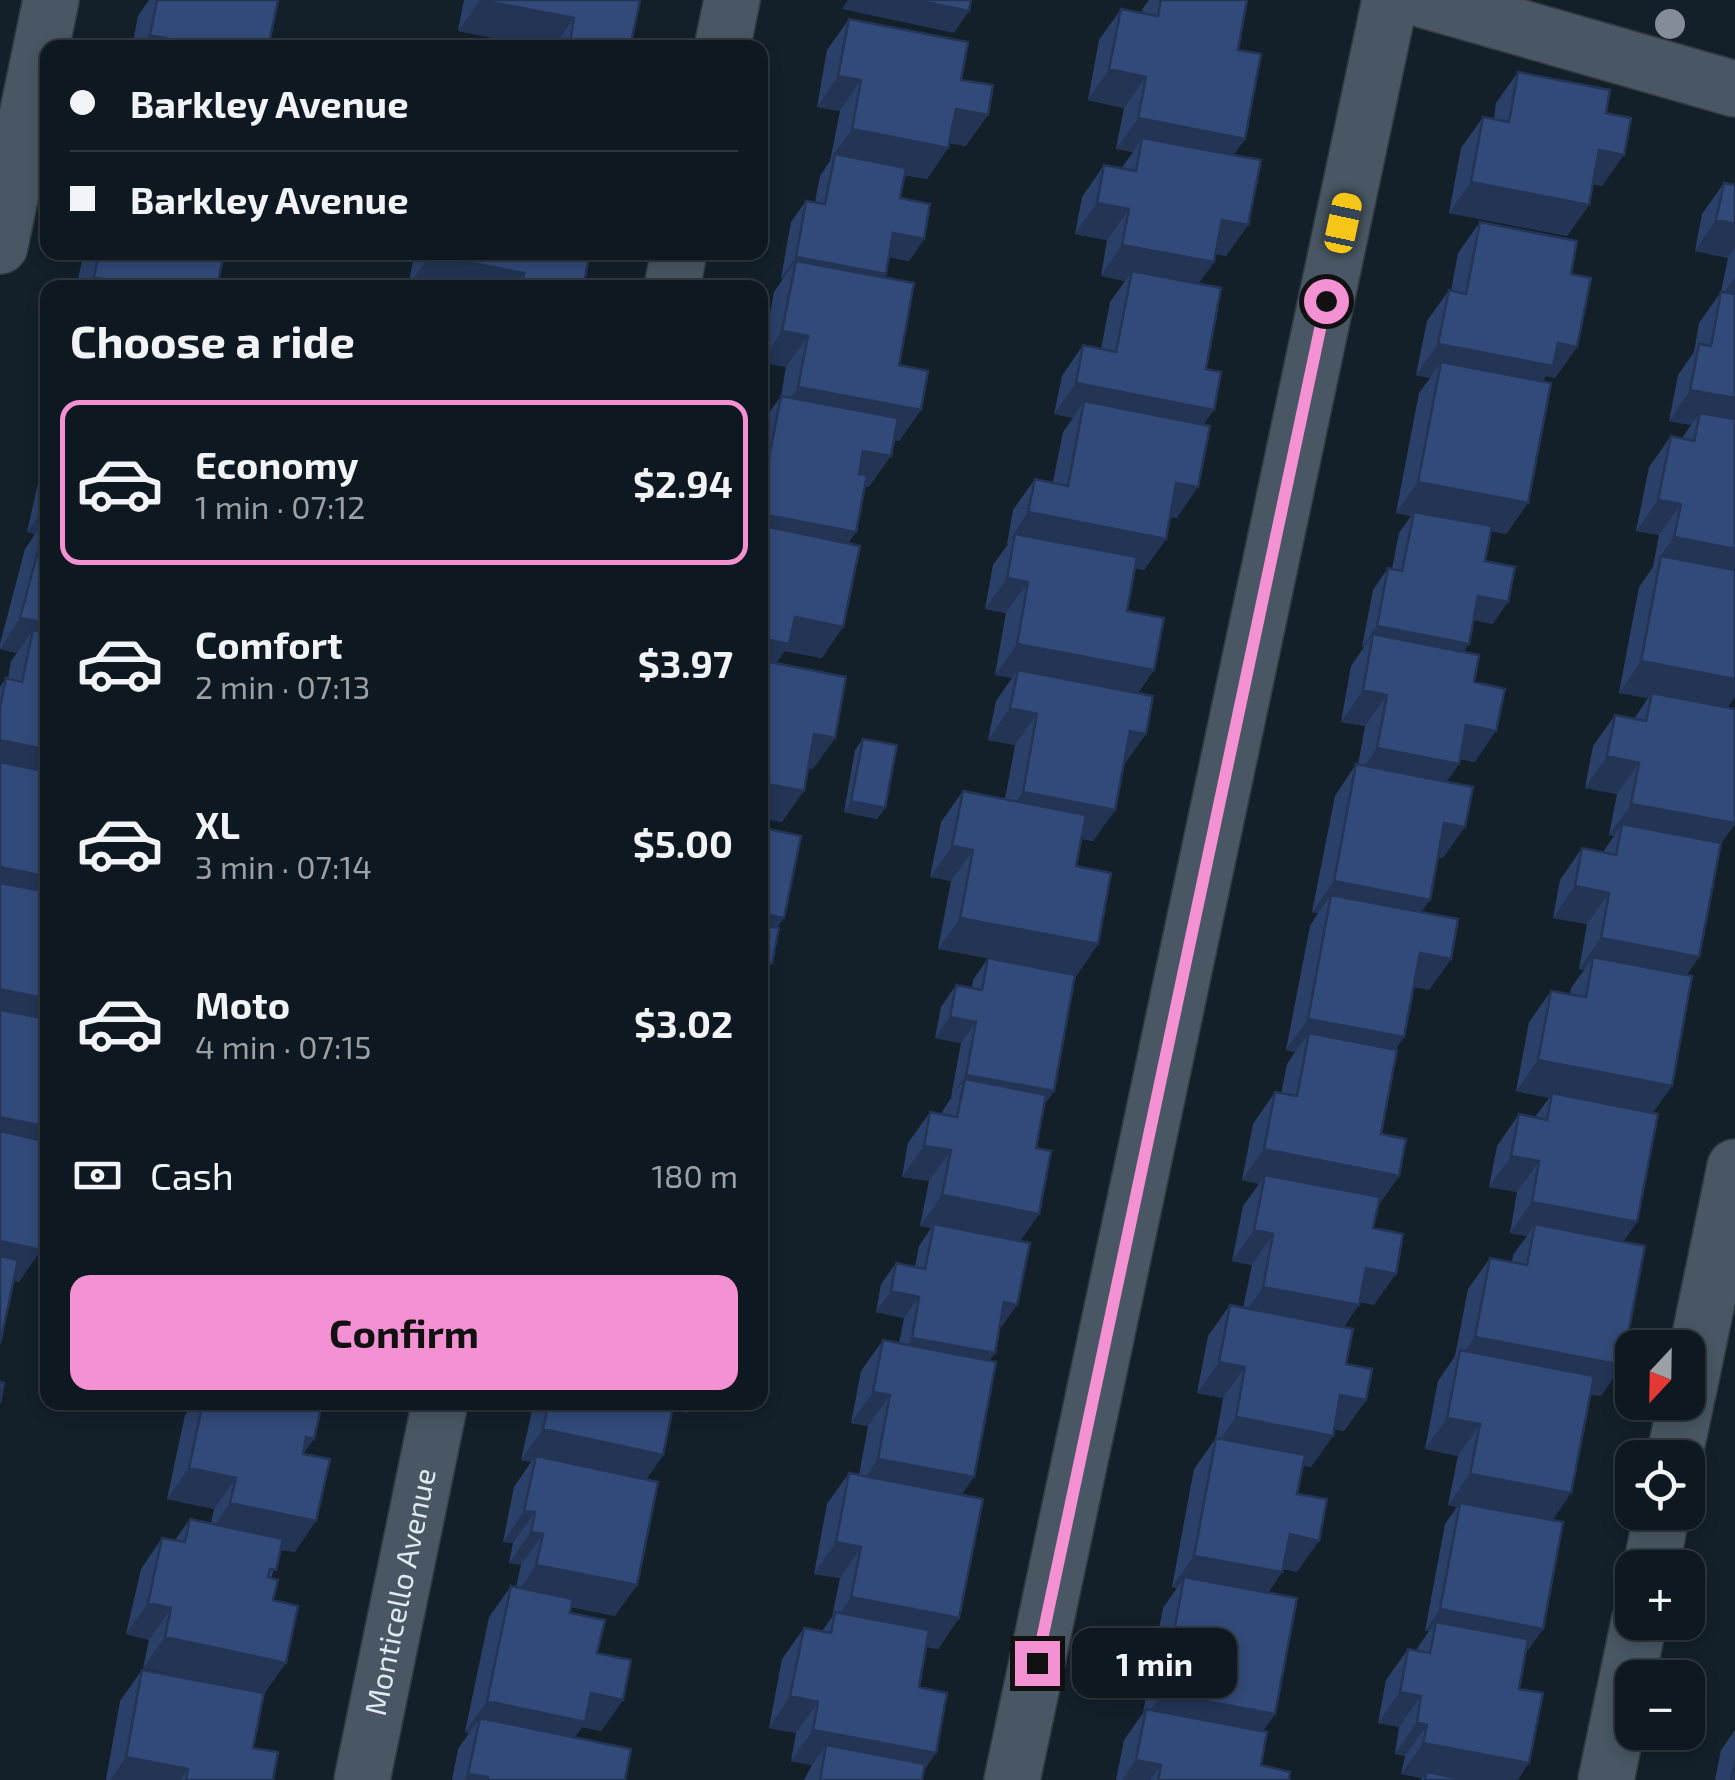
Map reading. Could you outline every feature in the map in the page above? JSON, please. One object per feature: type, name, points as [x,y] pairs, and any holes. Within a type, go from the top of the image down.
[{"type":"street","points":[[43,40],[51,0]]},
{"type":"street","points":[[724,40],[732,0]]},
{"type":"street","points":[[1012,1780],[1390,0]]},
{"type":"street","points":[[1424,0],[1735,88]]},
{"type":"street","points":[[0,246],[40,53]]},
{"type":"street","points":[[1701,1330],[1735,1167]]},
{"type":"street","name":"Monticello Avenue","points":[[362,1780],[438,1410]]},
{"type":"street","points":[[1606,1780],[1635,1640]]},
{"type":"building","points":[[157,0],[278,0],[270,40],[173,40],[150,35]]},
{"type":"building","points":[[480,0],[640,0],[632,40],[570,40],[574,18]]},
{"type":"building","points":[[915,0],[971,0],[969,11]]},
{"type":"building","points":[[1161,0],[1247,0],[1238,50],[1261,54],[1245,139],[1138,118],[1146,77],[1109,69],[1121,9],[1158,16]]},
{"type":"building","points":[[849,19],[968,42],[961,80],[993,85],[988,115],[956,109],[948,148],[852,129],[861,80],[838,76]]},
{"type":"building","points":[[1518,72],[1610,90],[1606,113],[1631,118],[1624,155],[1599,150],[1589,205],[1471,182],[1483,117],[1509,122]]},
{"type":"building","points":[[1142,138],[1261,160],[1248,225],[1222,220],[1214,262],[1122,245],[1129,209],[1097,203],[1104,165],[1136,171]]},
{"type":"building","points":[[835,154],[906,168],[900,198],[930,204],[924,239],[893,233],[886,274],[796,257],[806,201],[825,204]]},
{"type":"building","points":[[1724,183],[1735,185],[1735,224],[1716,220]]},
{"type":"building","points":[[1480,222],[1577,241],[1571,274],[1591,278],[1577,347],[1558,343],[1553,366],[1438,344],[1449,290],[1466,294]]},
{"type":"building","points":[[97,260],[222,260],[219,280],[94,277]]},
{"type":"building","points":[[456,260],[588,260],[585,280],[523,280],[524,273]]},
{"type":"building","points":[[796,261],[914,283],[899,365],[928,371],[921,410],[798,387],[808,336],[782,331]]},
{"type":"building","points":[[1132,271],[1221,288],[1206,369],[1221,372],[1214,410],[1076,383],[1083,345],[1116,352]]},
{"type":"building","points":[[1721,292],[1735,294],[1735,398],[1690,390],[1699,344],[1711,346]]},
{"type":"building","points":[[1441,362],[1551,383],[1528,503],[1418,482]]},
{"type":"building","points":[[781,396],[898,418],[891,456],[863,451],[859,474],[867,475],[856,532],[768,516],[769,457]]},
{"type":"building","points":[[1084,401],[1210,426],[1198,487],[1176,483],[1166,539],[1028,512],[1035,479],[1068,486]]},
{"type":"building","points":[[1700,413],[1735,419],[1735,549],[1674,537],[1681,504],[1658,500],[1671,436],[1694,441]]},
{"type":"building","points":[[1414,512],[1492,526],[1485,561],[1515,567],[1508,602],[1478,596],[1469,644],[1377,626],[1388,568],[1402,571]]},
{"type":"building","points":[[768,527],[860,546],[843,627],[795,617],[789,644],[768,640]]},
{"type":"building","points":[[1015,534],[1137,557],[1127,611],[1164,618],[1154,670],[1017,644],[1028,582],[1007,578]]},
{"type":"building","points":[[40,544],[40,622],[20,618]]},
{"type":"building","points":[[1661,556],[1735,570],[1735,679],[1641,661]]},
{"type":"building","points":[[33,630],[40,631],[40,748],[0,740],[0,707],[6,678],[22,682]]},
{"type":"building","points":[[1373,634],[1479,655],[1474,682],[1505,689],[1496,731],[1466,725],[1459,764],[1377,748],[1387,695],[1363,690]]},
{"type":"building","points":[[768,662],[846,677],[835,738],[814,734],[804,791],[768,784]]},
{"type":"building","points":[[1018,670],[1153,696],[1146,734],[1130,731],[1115,810],[1023,792],[1037,714],[1010,708]]},
{"type":"building","points":[[1652,693],[1735,709],[1735,823],[1631,804],[1639,763],[1607,756],[1615,715],[1646,721]]},
{"type":"building","points":[[863,739],[897,745],[885,808],[851,801]]},
{"type":"building","points":[[0,762],[40,770],[40,875],[0,867]]},
{"type":"building","points":[[1356,764],[1473,787],[1465,827],[1444,823],[1430,900],[1334,881]]},
{"type":"building","points":[[963,791],[1086,815],[1076,866],[1111,873],[1098,944],[960,918],[973,850],[952,846]]},
{"type":"building","points":[[1622,824],[1721,843],[1699,957],[1601,938],[1609,893],[1575,886],[1582,848],[1616,855]]},
{"type":"building","points":[[768,829],[801,836],[784,918],[768,915]]},
{"type":"building","points":[[0,883],[40,890],[40,997],[0,989]]},
{"type":"building","points":[[1331,895],[1458,919],[1451,959],[1420,953],[1404,1037],[1308,1019]]},
{"type":"building","points":[[768,926],[779,928],[772,963],[768,962]]},
{"type":"building","points":[[1593,957],[1692,976],[1672,1086],[1538,1060],[1551,991],[1586,997]]},
{"type":"building","points":[[988,958],[1075,975],[1054,1091],[966,1075],[976,1022],[950,1017],[956,985],[982,990]]},
{"type":"building","points":[[0,1010],[40,1018],[40,1125],[0,1117]]},
{"type":"building","points":[[1309,1033],[1397,1050],[1381,1134],[1406,1139],[1399,1176],[1264,1149],[1275,1092],[1297,1096]]},
{"type":"building","points":[[965,1079],[1046,1095],[1036,1148],[1051,1151],[1039,1214],[942,1195],[951,1150],[924,1146],[930,1112],[957,1117]]},
{"type":"building","points":[[1552,1093],[1658,1114],[1637,1222],[1532,1202],[1539,1161],[1511,1156],[1519,1114],[1547,1120]]},
{"type":"building","points":[[0,1131],[40,1140],[40,1250],[0,1241]]},
{"type":"building","points":[[1265,1175],[1380,1197],[1373,1228],[1403,1234],[1396,1274],[1366,1268],[1359,1305],[1263,1287],[1273,1234],[1254,1230]]},
{"type":"building","points":[[934,1224],[1030,1243],[1017,1305],[1004,1302],[995,1353],[912,1338],[919,1297],[891,1291],[896,1263],[925,1269]]},
{"type":"building","points":[[1535,1224],[1645,1246],[1629,1330],[1615,1330],[1615,1364],[1475,1337],[1490,1258],[1527,1265]]},
{"type":"building","points":[[0,1256],[18,1260],[0,1344]]},
{"type":"building","points":[[1230,1305],[1353,1329],[1346,1364],[1372,1369],[1366,1400],[1340,1395],[1333,1436],[1236,1417],[1245,1367],[1219,1362]]},
{"type":"building","points":[[883,1340],[996,1362],[974,1477],[878,1459],[890,1395],[873,1392]]},
{"type":"building","points":[[1460,1350],[1594,1376],[1571,1493],[1470,1474],[1480,1424],[1447,1418]]},
{"type":"building","points":[[201,1410],[321,1410],[314,1439],[306,1437],[303,1454],[330,1459],[316,1521],[230,1503],[236,1478],[189,1468]]},
{"type":"building","points":[[547,1410],[672,1410],[663,1455],[543,1429]]},
{"type":"building","points":[[1216,1438],[1305,1455],[1297,1494],[1327,1499],[1319,1541],[1290,1534],[1282,1572],[1194,1556]]},
{"type":"building","points":[[536,1456],[658,1482],[637,1585],[536,1565],[543,1534],[531,1532],[535,1512],[524,1511]]},
{"type":"building","points":[[849,1473],[983,1499],[959,1618],[851,1597],[861,1547],[836,1542]]},
{"type":"building","points":[[1460,1503],[1563,1522],[1543,1629],[1440,1609]]},
{"type":"building","points":[[190,1519],[283,1539],[276,1570],[270,1569],[268,1577],[278,1580],[273,1600],[298,1606],[286,1663],[165,1637],[171,1608],[148,1603],[162,1538],[185,1542]]},
{"type":"building","points":[[1184,1577],[1297,1598],[1275,1714],[1163,1693]]},
{"type":"building","points":[[511,1586],[573,1599],[570,1613],[605,1620],[597,1653],[631,1660],[623,1700],[591,1693],[585,1722],[487,1701]]},
{"type":"building","points":[[835,1612],[929,1630],[919,1687],[947,1693],[936,1753],[813,1730],[818,1702],[790,1696],[804,1628],[831,1633]]},
{"type":"building","points":[[1436,1622],[1528,1639],[1519,1689],[1543,1693],[1529,1763],[1423,1743],[1427,1725],[1417,1722],[1421,1696],[1400,1692],[1408,1649],[1430,1653]]},
{"type":"building","points":[[142,1670],[264,1693],[253,1748],[278,1752],[273,1780],[186,1780],[188,1769],[126,1757]]},
{"type":"building","points":[[1146,1709],[1267,1732],[1261,1765],[1290,1772],[1289,1780],[1158,1780],[1161,1765],[1136,1760]]},
{"type":"building","points":[[480,1718],[631,1749],[625,1780],[487,1780],[488,1777],[468,1774]]},
{"type":"building","points":[[826,1745],[925,1764],[922,1780],[820,1780]]},
{"type":"building","points":[[1426,1772],[1468,1780],[1425,1780]]},
{"type":"route","points":[[1037,1663],[1326,301]]}]
